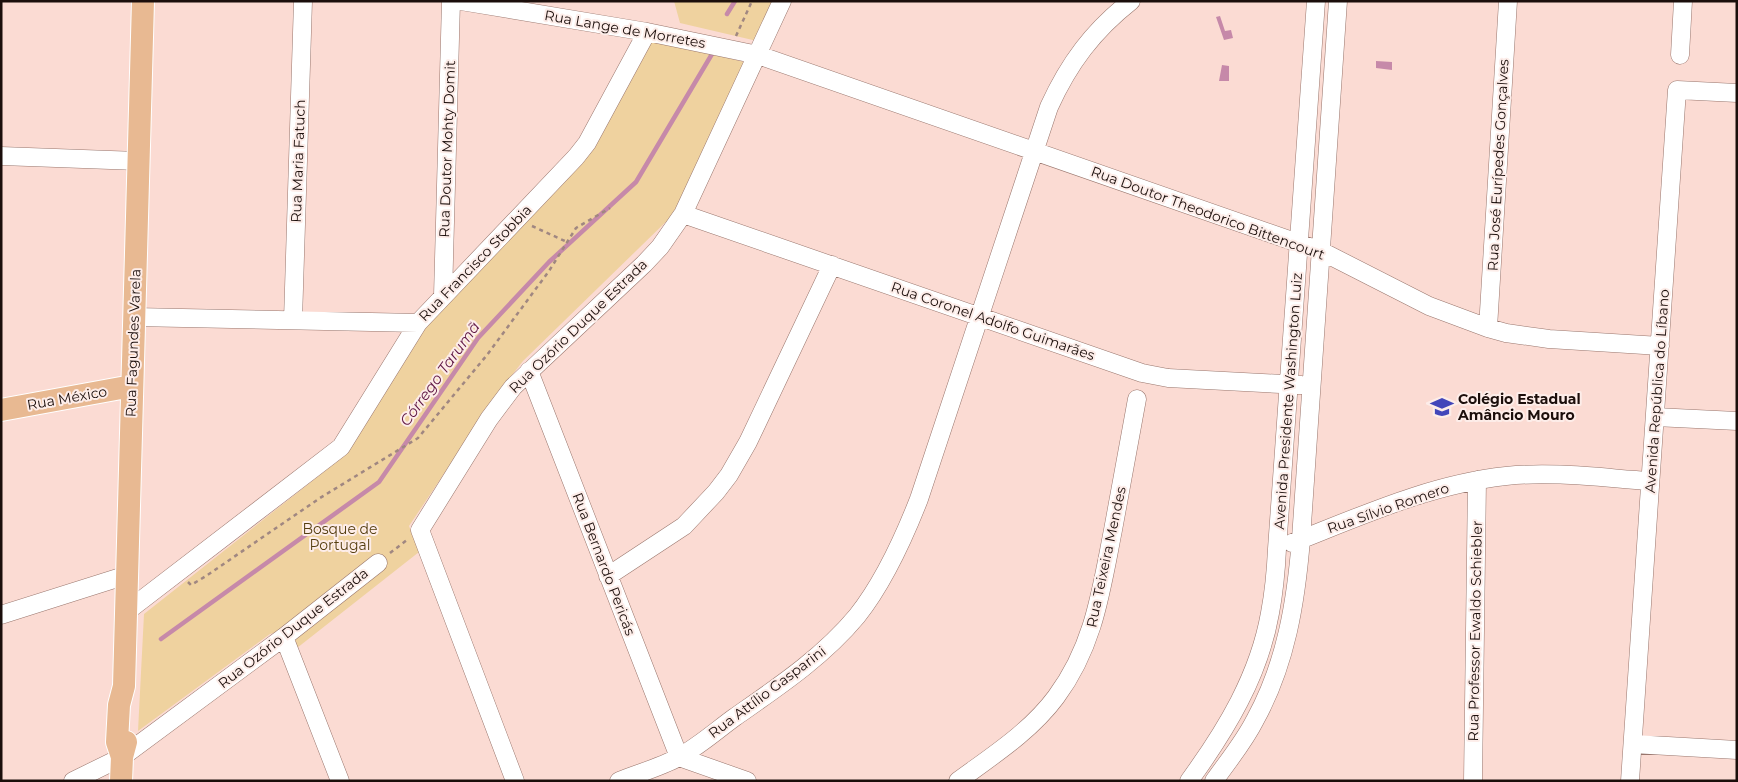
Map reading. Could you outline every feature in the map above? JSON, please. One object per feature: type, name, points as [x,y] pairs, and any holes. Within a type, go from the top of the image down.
[{"type":"main road","name":"Rua Fagundes Varela","points":[[121,781],[128,705],[124,686],[142,1]]},
{"type":"main road","name":"Rua México","points":[[1,410],[132,386]]},
{"type":"street","name":"Rua Maria Fatuch","points":[[293,320],[303,1]]},
{"type":"street","name":"Rua Doutor Mohty Domit","points":[[443,296],[451,1]]},
{"type":"street","name":"Rua Lange de Morretes","points":[[461,1],[647,32],[758,56]]},
{"type":"street","name":"Rua Ozório Duque Estrada","points":[[420,530],[494,411],[513,387],[644,264],[660,247],[684,214],[782,1]]},
{"type":"street","name":"Rua Attílio Gasparini","points":[[619,781],[679,757],[782,684],[838,638],[870,596],[891,561],[908,526],[931,464],[1049,107],[1081,50],[1097,31],[1132,1]]},
{"type":"street","name":"Avenida Presidente Washington Luiz","points":[[1189,781],[1226,728],[1253,672],[1270,615],[1277,548],[1316,1]]},
{"type":"street","name":"Avenida Presidente Washington Luiz","points":[[1214,781],[1255,722],[1280,664],[1294,602],[1301,539],[1338,1]]},
{"type":"street","name":"Rua José Eurípedes Gonçalves","points":[[1488,328],[1508,1]]},
{"type":"street","points":[[1680,55],[1683,1]]},
{"type":"street","name":"Rua Francisco Stobbia","points":[[126,612],[341,447],[418,323],[563,172],[587,143],[647,32]]},
{"type":"street","name":"Rua Doutor Theodorico Bittencourt","points":[[758,56],[1321,251],[1429,306],[1488,328],[1549,340],[1660,346]]},
{"type":"street","name":"Avenida República do Líbano","points":[[1630,781],[1677,90],[1737,93]]},
{"type":"street","points":[[1,156],[138,160]]},
{"type":"street","name":"Rua Coronel Adolfo Guimarães","points":[[684,214],[1154,376],[1311,386]]},
{"type":"street","points":[[608,576],[684,526],[729,475],[748,442],[832,265]]},
{"type":"street","points":[[134,317],[418,323]]},
{"type":"street","name":"Rua Bernardo Pericás","points":[[529,371],[679,757]]},
{"type":"street","name":"Rua Teixeira Mendes","points":[[958,781],[1002,749],[1040,716],[1055,699],[1080,659],[1089,637],[1099,601],[1137,400]]},
{"type":"street","points":[[1655,416],[1737,421]]},
{"type":"street","name":"Rua Sílvio Romero","points":[[1277,548],[1417,495],[1477,480],[1507,476],[1540,475],[1650,481]]},
{"type":"street","name":"Rua Professor Ewaldo Schiebler","points":[[1473,781],[1477,480]]},
{"type":"street","points":[[420,530],[515,781]]},
{"type":"street","name":"Rua Ozório Duque Estrada","points":[[77,780],[122,757],[284,637],[378,563]]},
{"type":"street","points":[[1,615],[127,575]]},
{"type":"street","points":[[284,637],[340,781]]},
{"type":"street","points":[[1633,744],[1737,750]]},
{"type":"street","points":[[679,757],[747,781]]},
{"type":"path","points":[[731,49],[752,1]]},
{"type":"path","points":[[191,585],[320,498],[418,438],[487,355],[549,271],[576,228],[610,208]]},
{"type":"path","points":[[518,219],[567,242]]},
{"type":"path","name":"Rua Ozório Duque Estrada","points":[[378,563],[420,530]]},
{"type":"green space","points":[[674,1],[776,1],[757,41],[680,23]]},
{"type":"green space","name":"Bosque de Portugal","points":[[651,38],[748,63],[676,212],[523,361],[498,393],[409,526],[419,552],[297,648],[281,631],[270,634],[138,731],[144,614],[345,455],[427,321],[588,154]]},
{"type":"shaded area","points":[[1220,16],[1225,31],[1231,30],[1233,38],[1224,40],[1216,17]]},
{"type":"shaded area","points":[[1376,61],[1392,62],[1392,70],[1376,68]]},
{"type":"shaded area","points":[[1222,65],[1229,66],[1229,81],[1219,81]]},
{"type":"waterway","name":"Córrego Tarumã","points":[[727,14],[735,1]]},
{"type":"waterway","name":"Córrego Tarumã","points":[[161,639],[379,482],[478,338],[549,262],[636,182],[712,54]]},
{"type":"place","name":"Colégio Estadual Amâncio Mouro","points":[[1442,407]]}]
